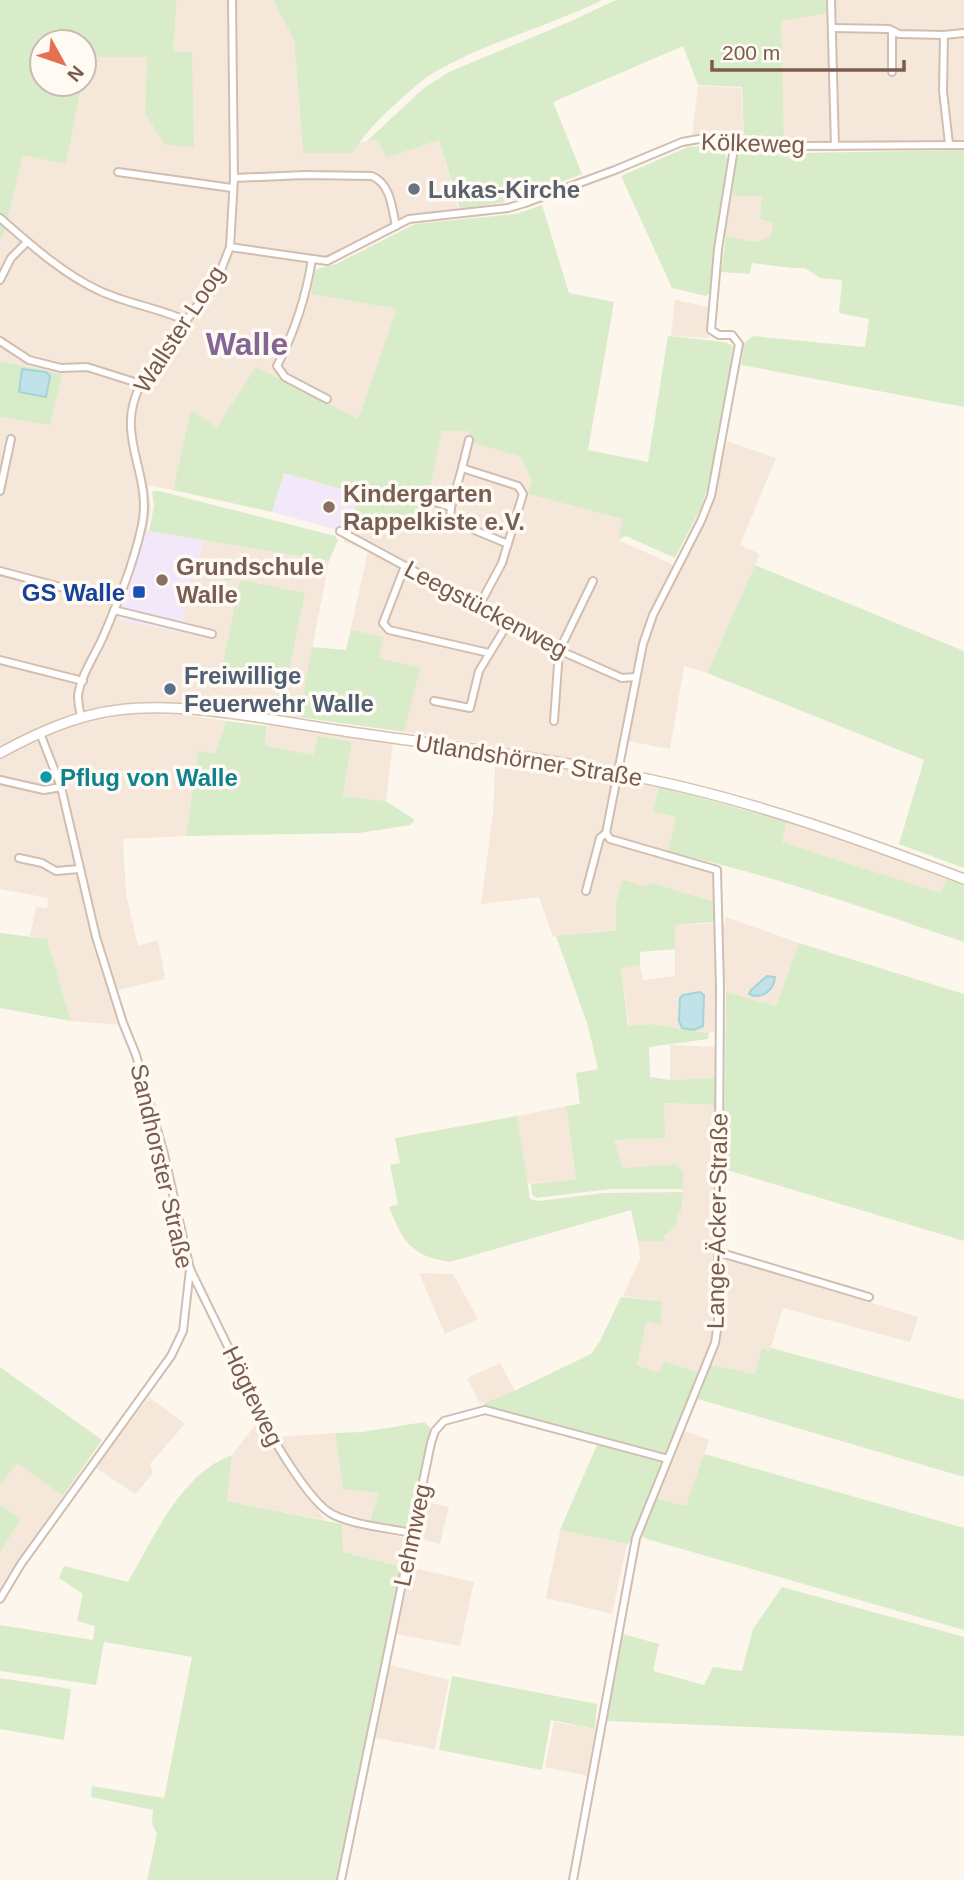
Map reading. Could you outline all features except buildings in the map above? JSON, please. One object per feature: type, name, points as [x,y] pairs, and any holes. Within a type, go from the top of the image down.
[{"type":"street","name":"Wallster Loog","points":[[81,718],[78,695],[114,610],[142,526],[144,507],[141,480],[129,427],[133,398],[219,275],[230,247],[234,178],[232,0]]},
{"type":"street","points":[[831,0],[835,146]]},
{"type":"street","points":[[832,27],[892,30],[899,34],[964,33]]},
{"type":"street","points":[[892,30],[892,72]]},
{"type":"street","points":[[944,35],[943,91],[949,144]]},
{"type":"street","name":"Kölkeweg","points":[[230,247],[327,261],[409,219],[508,208],[615,170],[682,142],[699,139],[835,146],[964,145]]},
{"type":"street","points":[[586,891],[600,838],[606,833],[643,644],[653,615],[701,522],[717,474],[739,344],[732,335],[719,335],[711,330],[718,249],[735,142]]},
{"type":"street","points":[[118,172],[232,188]]},
{"type":"street","points":[[234,178],[372,176],[382,181],[389,196],[396,226]]},
{"type":"street","points":[[0,218],[48,260],[98,290],[187,321]]},
{"type":"street","points":[[0,280],[11,258],[27,242]]},
{"type":"street","points":[[312,259],[306,296],[291,340],[277,366],[285,377],[327,399]]},
{"type":"street","points":[[0,341],[29,360],[61,368],[87,367],[141,384]]},
{"type":"street","points":[[0,491],[11,439]]},
{"type":"street","points":[[469,440],[449,519],[508,544]]},
{"type":"street","points":[[462,468],[521,488],[523,498],[502,563],[479,606]]},
{"type":"street","points":[[431,501],[451,507]]},
{"type":"street","name":"Leegstückenweg","points":[[340,531],[536,640],[622,678],[635,677]]},
{"type":"street","points":[[405,566],[383,623],[384,627],[489,653]]},
{"type":"street","points":[[0,571],[117,602]]},
{"type":"street","points":[[554,721],[559,651],[593,581]]},
{"type":"street","points":[[114,610],[212,634]]},
{"type":"street","points":[[433,701],[470,708],[479,671],[508,623]]},
{"type":"street","points":[[0,660],[83,681]]},
{"type":"street","name":"Utlandshörner Straße","points":[[0,753],[40,733],[81,718],[135,708],[185,710],[525,757],[684,788],[767,811],[964,879]]},
{"type":"street","name":"Sandhorster Straße","points":[[0,1599],[21,1564],[171,1356],[183,1331],[190,1269],[164,1154],[136,1055],[96,937],[61,787],[40,733]]},
{"type":"street","points":[[0,779],[44,790],[61,787]]},
{"type":"street","name":"Lange-Äcker-Straße","points":[[573,1880],[633,1553],[642,1520],[715,1343],[718,1323],[720,988],[717,870],[610,839],[606,833]]},
{"type":"street","points":[[19,858],[42,863],[56,871],[79,869]]},
{"type":"street","points":[[718,1252],[869,1297]]},
{"type":"street","name":"Högteweg","points":[[190,1269],[266,1429],[280,1452],[325,1509],[346,1519],[412,1533]]},
{"type":"street","name":"Lehmweg","points":[[341,1880],[431,1443],[439,1426],[450,1418],[485,1410],[668,1459]]},
{"type":"shaded area","points":[[177,0],[273,0],[294,40],[303,153],[352,153],[358,143],[378,139],[386,158],[439,140],[459,209],[409,216],[327,257],[310,255],[302,292],[398,309],[358,419],[216,427],[191,411],[173,490],[148,485],[151,508],[147,530],[329,561],[298,722],[134,706],[91,710],[33,733],[0,750],[0,417],[50,425],[61,374],[0,361],[0,241],[23,154],[66,163],[79,98],[98,98],[98,56],[147,56],[145,113],[192,52],[173,53]]},
{"type":"shaded area","points":[[828,0],[964,0],[964,146],[784,148],[780,21],[827,13]]},
{"type":"shaded area","points":[[698,86],[741,88],[744,140],[692,138]]},
{"type":"shaded area","points":[[732,196],[762,197],[773,223],[770,237],[755,242],[722,235]]},
{"type":"shaded area","points":[[675,300],[709,307],[708,338],[671,336]]},
{"type":"shaded area","points":[[442,431],[469,431],[474,443],[521,457],[532,481],[529,494],[624,519],[618,540],[674,565],[704,510],[727,441],[776,458],[740,545],[760,554],[707,673],[684,666],[670,749],[627,741],[623,777],[659,786],[653,811],[676,816],[667,858],[716,871],[715,902],[651,882],[617,929],[553,937],[539,897],[481,904],[493,814],[496,746],[404,732],[419,668],[346,650],[368,551],[344,542],[347,532],[272,512],[350,524]]},
{"type":"shaded area","points":[[284,473],[359,494],[347,532],[272,512]]},
{"type":"shaded area","name":"Grundschule Walle","points":[[146,530],[204,540],[179,632],[119,620]]},
{"type":"shaded area","points":[[136,713],[187,715],[226,721],[215,754],[198,752],[186,836],[123,839],[126,894],[138,946],[158,940],[165,979],[110,992],[121,1025],[71,1021],[47,939],[30,936],[36,907],[47,908],[48,898],[0,889],[0,758],[80,724]]},
{"type":"shaded area","points":[[268,724],[393,743],[386,801],[343,796],[352,742],[313,755],[265,745]]},
{"type":"shaded area","points":[[788,821],[947,879],[940,893],[781,842]]},
{"type":"shaded area","points":[[726,917],[799,943],[776,1006],[726,992],[726,983],[716,983],[716,1031],[709,1033],[650,1024],[629,1026],[621,969],[640,965],[643,980],[675,976],[675,925],[725,923]]},
{"type":"shaded area","points":[[670,1045],[717,1047],[715,1078],[670,1080]]},
{"type":"shaded area","points":[[664,1103],[715,1105],[714,1333],[700,1373],[664,1361],[661,1370],[656,1372],[637,1365],[647,1321],[661,1325],[662,1301],[623,1296],[640,1259],[638,1241],[665,1241],[664,1236],[678,1212],[681,1212],[683,1172],[674,1164],[623,1169],[614,1140],[664,1138]]},
{"type":"shaded area","points":[[566,1106],[576,1179],[526,1184],[517,1116]]},
{"type":"shaded area","points":[[729,1259],[918,1317],[910,1342],[783,1308],[770,1351],[762,1348],[755,1374],[711,1365],[720,1343],[723,1320],[723,1261]]},
{"type":"shaded area","points":[[419,1273],[453,1274],[478,1319],[445,1334]]},
{"type":"shaded area","points":[[500,1363],[515,1391],[480,1404],[467,1378]]},
{"type":"shaded area","points":[[149,1397],[185,1424],[150,1464],[153,1474],[135,1494],[96,1468]]},
{"type":"shaded area","points":[[257,1423],[325,1520],[227,1501],[232,1455]]},
{"type":"shaded area","points":[[683,1430],[709,1440],[686,1507],[654,1499]]},
{"type":"shaded area","points":[[335,1433],[343,1488],[378,1493],[370,1521],[325,1507],[276,1437]]},
{"type":"shaded area","points":[[18,1462],[63,1496],[0,1588],[0,1553],[21,1519],[0,1505],[0,1484]]},
{"type":"shaded area","points":[[422,1501],[449,1507],[440,1544],[416,1538]]},
{"type":"shaded area","points":[[342,1524],[406,1538],[399,1566],[343,1552]]},
{"type":"shaded area","points":[[560,1530],[627,1544],[612,1614],[546,1598]]},
{"type":"shaded area","points":[[410,1567],[474,1582],[460,1646],[396,1634]]},
{"type":"shaded area","points":[[390,1665],[449,1680],[435,1749],[375,1738]]},
{"type":"shaded area","points":[[554,1722],[595,1729],[588,1776],[545,1767]]},
{"type":"green space","points":[[0,0],[177,0],[173,52],[192,52],[194,147],[165,145],[145,113],[147,57],[98,57],[98,28],[28,28],[28,98],[79,98],[66,164],[23,155],[0,241]]},
{"type":"green space","points":[[273,0],[602,0],[481,49],[435,72],[385,113],[352,153],[303,153],[294,40]]},
{"type":"green space","points":[[616,0],[827,0],[828,13],[781,21],[784,142],[744,139],[742,87],[698,85],[683,46],[553,102],[582,174],[512,201],[460,209],[439,140],[386,158],[378,140],[367,141],[424,88],[449,72]]},
{"type":"green space","points":[[705,146],[723,150],[728,161],[709,293],[706,296],[672,288],[621,176],[688,147]]},
{"type":"green space","points":[[747,149],[804,153],[964,150],[964,407],[741,365],[744,343],[753,336],[865,347],[869,319],[839,313],[842,280],[820,278],[805,268],[752,263],[750,274],[721,272],[726,236],[755,242],[770,237],[773,223],[760,219],[762,197],[732,196],[737,157],[739,152]]},
{"type":"green space","points":[[542,205],[569,293],[614,302],[588,450],[648,462],[668,336],[725,342],[733,346],[716,460],[701,508],[675,558],[626,536],[618,540],[623,519],[528,494],[532,481],[521,457],[474,443],[468,431],[442,431],[420,534],[350,524],[359,494],[284,473],[272,512],[173,490],[191,410],[217,427],[256,367],[358,419],[397,309],[311,294],[314,272],[317,269],[336,264],[415,224],[516,214]]},
{"type":"green space","points":[[0,361],[62,374],[50,425],[0,417]]},
{"type":"green space","points":[[152,491],[335,536],[338,540],[329,561],[149,531],[154,506]]},
{"type":"green space","points":[[228,560],[239,566],[230,582],[219,576]]},
{"type":"green space","points":[[755,565],[964,651],[964,868],[899,844],[924,760],[707,673]]},
{"type":"green space","points":[[240,580],[305,593],[285,690],[220,677]]},
{"type":"green space","points":[[351,630],[384,637],[379,658],[420,668],[404,732],[299,717],[312,647],[346,650]]},
{"type":"green space","points":[[226,721],[267,726],[265,745],[313,755],[318,736],[352,742],[343,796],[386,801],[415,820],[410,825],[359,833],[186,836],[198,751],[215,754]]},
{"type":"green space","points":[[659,786],[787,822],[782,842],[940,893],[947,879],[964,885],[964,942],[780,881],[668,852],[676,817],[653,811]]},
{"type":"green space","points":[[623,880],[647,887],[650,882],[715,902],[716,922],[675,925],[675,949],[640,952],[640,965],[621,969],[628,1026],[650,1024],[709,1033],[708,1039],[649,1047],[650,1077],[670,1080],[715,1078],[715,1105],[664,1103],[665,1138],[614,1140],[623,1168],[675,1164],[683,1172],[683,1189],[610,1189],[536,1198],[532,1194],[531,1184],[576,1179],[566,1106],[580,1104],[576,1073],[598,1069],[588,1026],[556,936],[616,930],[616,901]]},
{"type":"green space","points":[[0,933],[47,939],[71,1021],[0,1008]]},
{"type":"green space","points":[[799,943],[964,994],[964,1241],[724,1169],[726,992],[776,1006]]},
{"type":"green space","points":[[517,1116],[530,1199],[540,1201],[603,1193],[683,1192],[681,1213],[678,1213],[676,1226],[664,1236],[666,1241],[638,1241],[631,1210],[450,1262],[417,1251],[404,1238],[389,1207],[398,1204],[390,1165],[400,1163],[395,1138]]},
{"type":"green space","points":[[621,1297],[662,1301],[661,1325],[647,1321],[637,1365],[656,1372],[661,1370],[664,1361],[700,1373],[668,1453],[662,1455],[483,1407],[484,1403],[591,1354]]},
{"type":"green space","points":[[762,1348],[770,1351],[771,1348],[964,1400],[964,1477],[698,1399],[711,1365],[755,1374]]},
{"type":"green space","points":[[0,1367],[102,1440],[63,1496],[18,1463],[0,1484]]},
{"type":"green space","points":[[424,1422],[430,1427],[430,1436],[409,1529],[370,1522],[378,1493],[343,1489],[335,1433],[362,1432]]},
{"type":"green space","points":[[597,1445],[661,1461],[662,1467],[632,1539],[627,1544],[560,1530]]},
{"type":"green space","points":[[704,1454],[964,1528],[964,1630],[642,1536],[656,1499],[686,1506]]},
{"type":"green space","points":[[232,1455],[227,1501],[342,1524],[343,1552],[399,1566],[400,1575],[338,1880],[147,1880],[157,1834],[152,1823],[153,1810],[91,1797],[92,1786],[164,1798],[192,1657],[104,1642],[96,1685],[0,1671],[0,1625],[93,1640],[95,1626],[77,1621],[83,1594],[59,1578],[64,1566],[128,1582],[170,1509],[183,1492],[214,1464]]},
{"type":"green space","points":[[0,1505],[21,1519],[0,1553]]},
{"type":"green space","points":[[782,1587],[964,1637],[964,1736],[607,1721],[623,1634],[659,1644],[653,1671],[704,1685],[713,1667],[742,1671],[753,1629]]},
{"type":"green space","points":[[452,1676],[597,1704],[595,1729],[551,1720],[542,1770],[439,1750]]},
{"type":"green space","points":[[0,1678],[71,1689],[64,1740],[0,1729]]},
{"type":"water","points":[[22,369],[46,372],[50,376],[46,397],[19,392]]},
{"type":"water","points":[[767,976],[775,977],[770,990],[758,996],[749,994],[751,990]]},
{"type":"water","points":[[700,992],[704,995],[703,1026],[694,1030],[682,1028],[679,1021],[680,998]]},
{"type":"place","name":"Lukas-Kirche","points":[[414,189]]},
{"type":"place","name":"Kindergarten Rappelkiste e.V.","points":[[329,507]]},
{"type":"place","name":"Grundschule Walle","points":[[162,580]]},
{"type":"place","name":"GS Walle","points":[[139,592]]},
{"type":"place","name":"Freiwillige Feuerwehr Walle","points":[[170,689]]},
{"type":"place","name":"Pflug von Walle","points":[[46,777]]},
{"type":"district","name":"Walle","points":[[247,344]]}]
